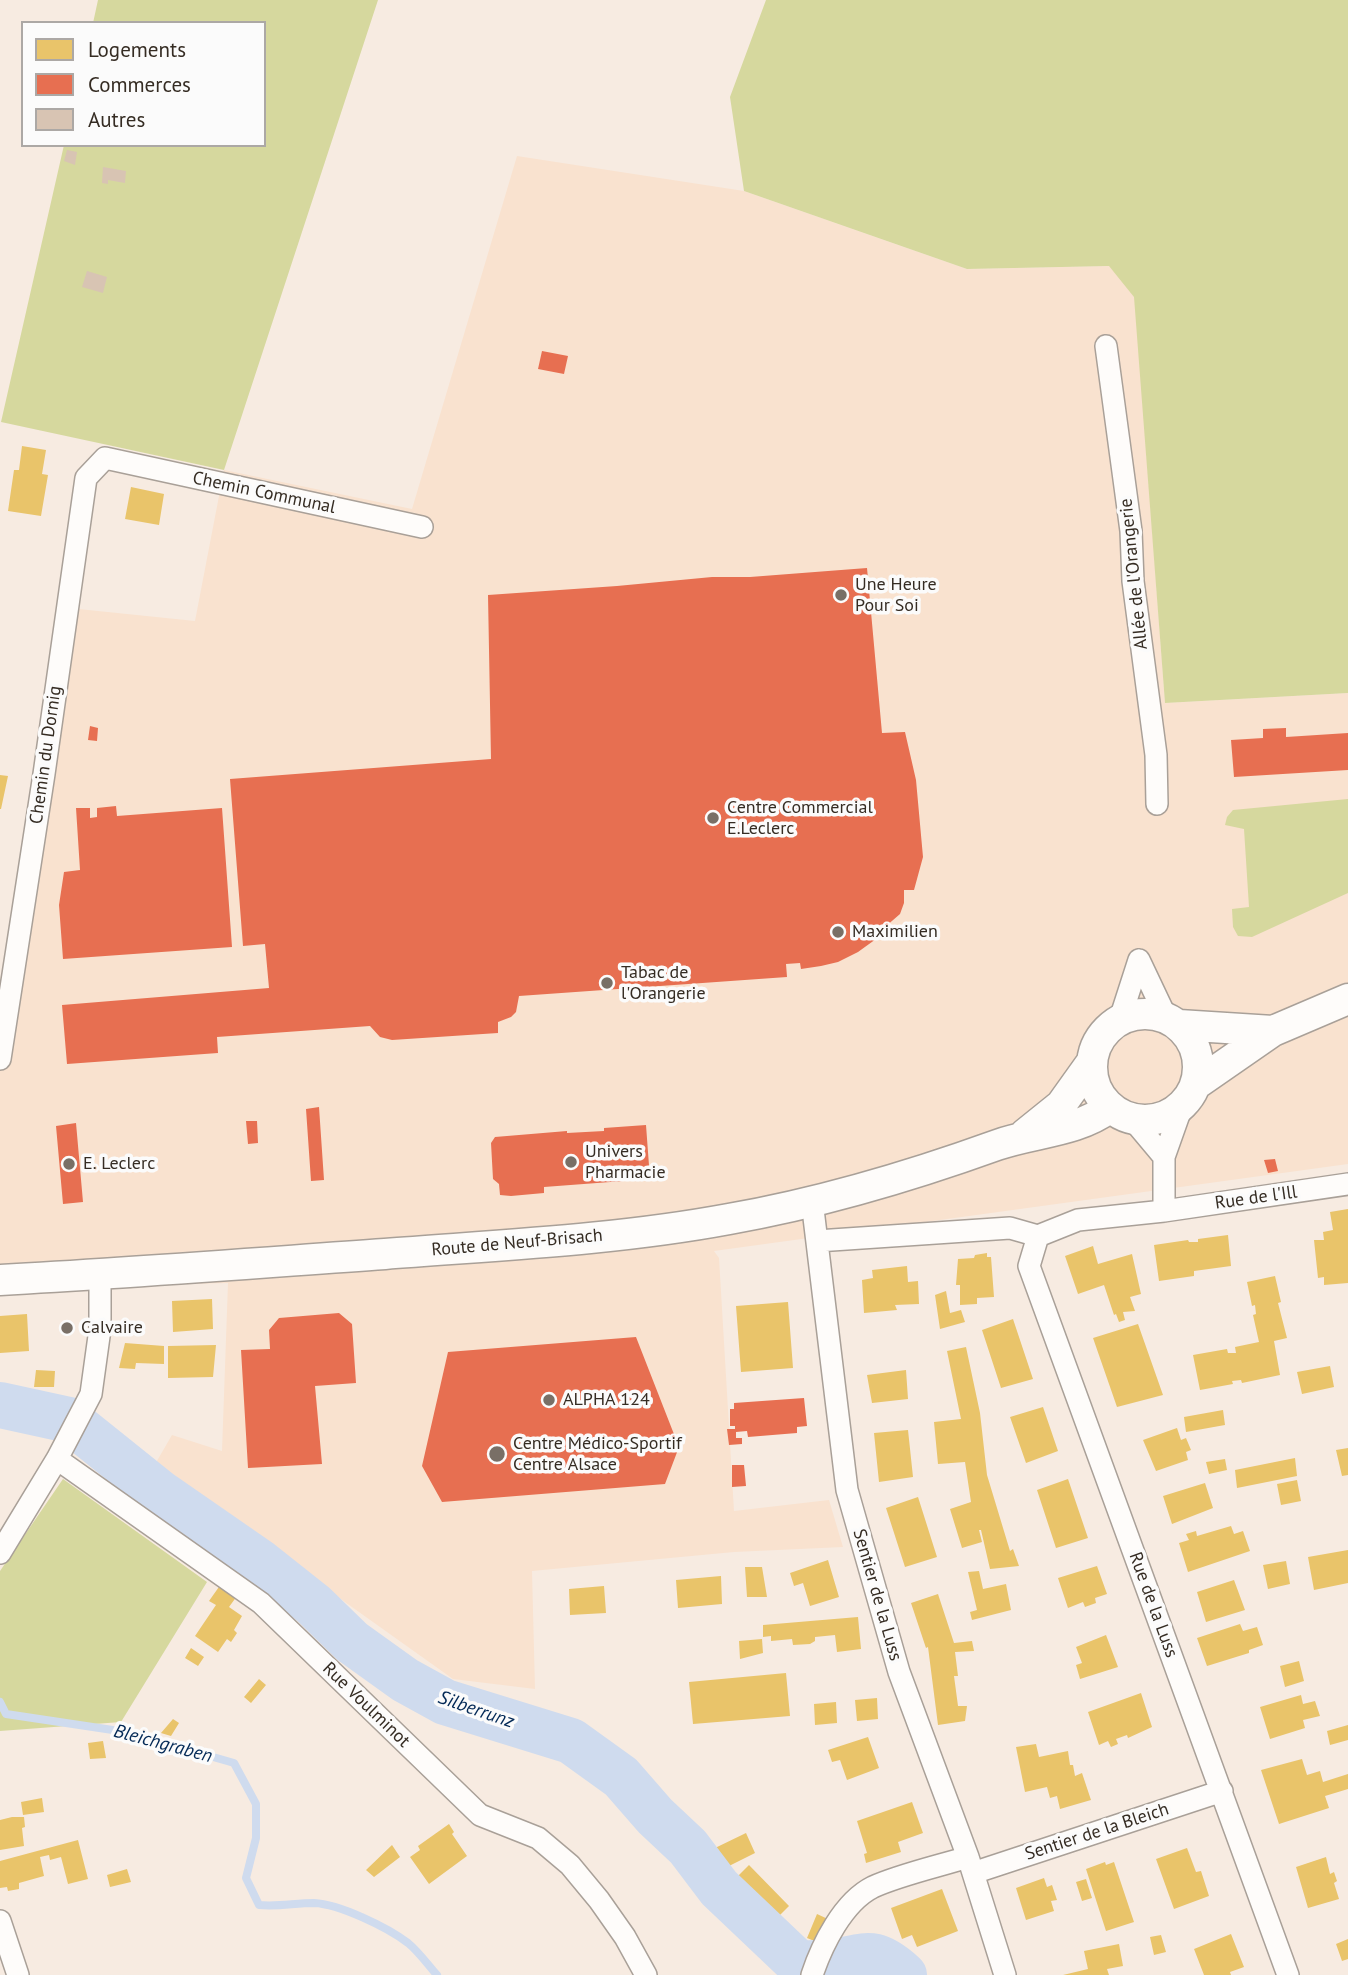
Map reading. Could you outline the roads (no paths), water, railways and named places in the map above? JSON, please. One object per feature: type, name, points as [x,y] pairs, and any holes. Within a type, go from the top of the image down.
[{"type":"main road","points":[[1273,1031],[1173,1021],[1143,1013],[1119,1019],[1100,1038],[1091,1063],[1095,1088],[1121,1114],[1158,1121],[1181,1109],[1198,1083],[1273,1031],[1348,999]]},
{"type":"main road","points":[[1173,1021],[1197,1051],[1198,1083]]},
{"type":"main road","name":"Route de Neuf-Brisach","points":[[1022,1137],[1061,1105],[1091,1063]]},
{"type":"main road","name":"Route de Neuf-Brisach","points":[[0,1280],[205,1268],[617,1235],[726,1220],[812,1201],[962,1158],[1022,1137],[1072,1127],[1098,1116],[1121,1114]]},
{"type":"street","name":"Allée de l'Orangerie","points":[[1106,345],[1131,531],[1133,581],[1156,755],[1157,803]]},
{"type":"street","name":"Chemin Communal","points":[[105,458],[422,527]]},
{"type":"street","name":"Chemin du Dornig","points":[[0,1059],[86,478],[105,458]]},
{"type":"street","points":[[1119,1019],[1139,960],[1173,1021]]},
{"type":"street","points":[[1164,1211],[1164,1157],[1181,1109]]},
{"type":"street","points":[[1121,1114],[1164,1157]]},
{"type":"street","name":"Rue de l'Ill","points":[[1038,1236],[1078,1220],[1164,1211],[1348,1184]]},
{"type":"street","name":"Sentier de la Luss","points":[[812,1201],[847,1490],[899,1672],[970,1865],[1005,1975]]},
{"type":"street","points":[[817,1241],[1010,1228],[1038,1236]]},
{"type":"street","name":"Rue de la Luss","points":[[1038,1236],[1029,1266],[1288,1975]]},
{"type":"street","points":[[0,1553],[91,1394],[100,1329],[100,1273]]},
{"type":"street","name":"Rue Voulminot","points":[[61,1450],[261,1603],[480,1815],[538,1838],[570,1865],[606,1909],[646,1975]]},
{"type":"street","name":"Sentier de la Bleich","points":[[814,1967],[839,1916],[872,1888],[970,1865],[1222,1791]]},
{"type":"street","points":[[0,1921],[18,1975]]},
{"type":"waterway","name":"Silberrunz","points":[[0,1405],[69,1420],[160,1493],[261,1563],[314,1605],[352,1642],[405,1680],[445,1702],[571,1741],[621,1777],[655,1816],[688,1847],[719,1888],[799,1964],[870,1956],[878,1957],[904,1975]]},
{"type":"waterway","name":"Bleichgraben","points":[[0,1702],[6,1714],[126,1732],[234,1763],[256,1804],[256,1838],[246,1878],[259,1905],[314,1903],[349,1912],[408,1943],[437,1975]]},
{"type":"place","name":"Une Heure Pour Soi","points":[[841,595]]},
{"type":"place","name":"Centre Commercial E.Leclerc","points":[[713,818]]},
{"type":"place","name":"Maximilien","points":[[838,932]]},
{"type":"place","name":"Tabac de l'Orangerie","points":[[607,983]]},
{"type":"place","name":"Univers Pharmacie","points":[[571,1162]]},
{"type":"place","name":"E. Leclerc","points":[[69,1164]]},
{"type":"place","name":"Calvaire","points":[[67,1328]]},
{"type":"place","name":"ALPHA 124","points":[[549,1400]]},
{"type":"place","name":"Centre Médico-Sportif Centre Alsace","points":[[497,1454]]}]
